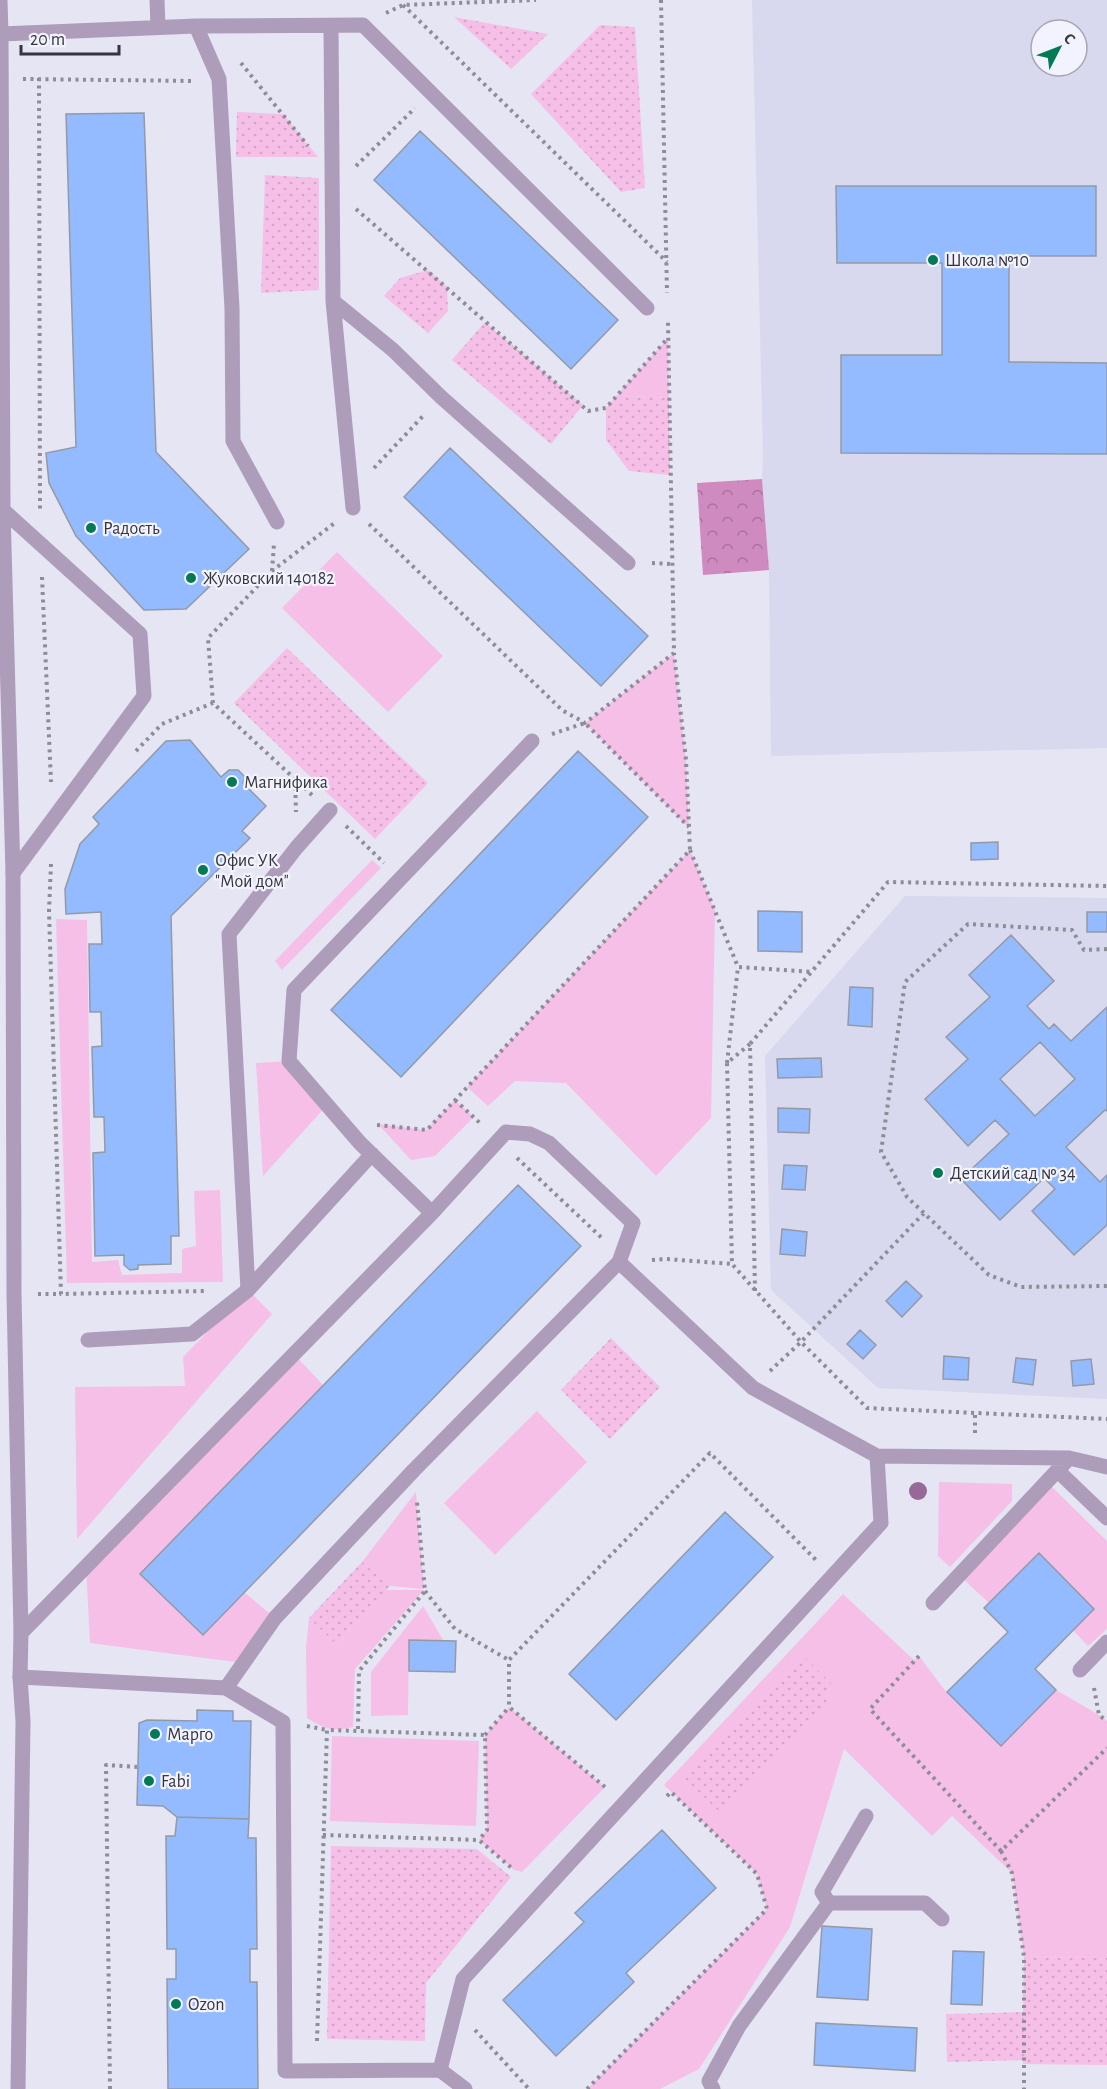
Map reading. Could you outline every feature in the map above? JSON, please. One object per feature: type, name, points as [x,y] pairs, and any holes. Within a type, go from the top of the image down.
[{"type":"street","points":[[0,0],[3,510],[13,873],[14,1294],[20,1677],[23,1721],[18,2089]]},
{"type":"street","points":[[158,0],[158,27]]},
{"type":"street","points":[[1,34],[196,26],[363,26],[647,308]]},
{"type":"street","points":[[196,26],[219,79],[232,308],[233,441],[277,522]]},
{"type":"street","points":[[331,26],[333,301],[353,508]]},
{"type":"street","points":[[333,301],[393,350],[441,396],[628,563]]},
{"type":"street","points":[[3,510],[40,546],[140,634],[144,696],[13,873]]},
{"type":"street","points":[[432,1213],[360,1143],[289,1061],[294,990],[532,741]]},
{"type":"street","points":[[248,1290],[229,934],[297,847],[330,810]]},
{"type":"street","points":[[21,1633],[432,1213],[506,1132],[530,1134],[549,1143],[633,1223],[619,1262],[414,1470],[275,1618],[226,1688]]},
{"type":"street","points":[[88,1340],[192,1334],[248,1290],[372,1154]]},
{"type":"street","points":[[619,1262],[753,1388],[877,1456],[1069,1458],[1107,1467]]},
{"type":"street","points":[[440,2070],[463,1979],[881,1523],[877,1456]]},
{"type":"street","points":[[933,1603],[1069,1458]]},
{"type":"street","points":[[1058,1471],[1107,1518]]},
{"type":"street","points":[[1084,1666],[1107,1642]]},
{"type":"street","points":[[20,1677],[226,1688],[282,1722],[285,2072],[440,2070],[465,2089]]},
{"type":"street","points":[[829,1903],[822,1892],[866,1816]]},
{"type":"street","points":[[829,1903],[925,1903],[942,1919]]},
{"type":"street","points":[[713,2089],[709,2081],[739,2026],[829,1903]]},
{"type":"path","points":[[363,26],[403,5],[536,0]]},
{"type":"path","points":[[662,0],[667,304]]},
{"type":"path","points":[[403,5],[667,262]]},
{"type":"path","points":[[239,61],[311,149]]},
{"type":"path","points":[[39,78],[40,546],[52,818],[49,911],[61,1294],[248,1290]]},
{"type":"path","points":[[2,81],[39,78],[175,81],[219,79]]},
{"type":"path","points":[[430,92],[332,190],[370,220],[588,411],[606,408],[668,338]]},
{"type":"path","points":[[668,315],[674,653],[686,760],[690,850],[738,967],[727,1063],[732,1264],[801,1342],[867,1407],[1107,1419]]},
{"type":"path","points":[[352,492],[441,396]]},
{"type":"path","points":[[401,880],[330,810],[213,702],[208,638],[272,571],[353,508],[562,710],[585,723],[689,828]]},
{"type":"path","points":[[532,741],[585,723],[674,653]]},
{"type":"path","points":[[132,756],[162,724],[213,702]]},
{"type":"path","points":[[360,1143],[378,1124],[426,1130],[690,850]]},
{"type":"path","points":[[727,1063],[750,1044],[888,882],[1107,886]]},
{"type":"path","points":[[1107,949],[1084,950],[1072,930],[968,924],[906,982],[881,1152],[907,1197],[989,1275],[1021,1287],[1107,1286]]},
{"type":"path","points":[[738,967],[812,972]]},
{"type":"path","points":[[750,1044],[755,1291]]},
{"type":"path","points":[[454,1100],[613,1248],[619,1262],[666,1258],[732,1264]]},
{"type":"path","points":[[753,1388],[801,1342],[924,1213]]},
{"type":"path","points":[[479,1840],[487,1830],[485,1734],[509,1707],[508,1660],[710,1453],[823,1567]]},
{"type":"path","points":[[414,1470],[425,1591],[455,1629],[508,1660]]},
{"type":"path","points":[[358,1729],[359,1671],[425,1591]]},
{"type":"path","points":[[919,1656],[870,1709],[1001,1851],[1012,1874],[1024,1957],[1024,2089]]},
{"type":"path","points":[[1084,1666],[1099,1715],[1107,1721]]},
{"type":"path","points":[[509,1707],[604,1787]]},
{"type":"path","points":[[317,2041],[327,1730],[485,1734]]},
{"type":"path","points":[[1001,1851],[1107,1748]]},
{"type":"path","points":[[110,2089],[106,1765],[137,1767]]},
{"type":"path","points":[[587,2089],[767,1909],[757,1874],[671,1792]]},
{"type":"path","points":[[324,1835],[479,1840],[514,1870]]},
{"type":"path","points":[[455,2009],[530,2089]]},
{"type":"shaded area","name":"Школа №10","points":[[752,0],[1107,0],[1107,748],[771,756],[769,570],[762,479]]},
{"type":"shaded area","points":[[454,17],[548,34],[511,69]]},
{"type":"shaded area","points":[[600,25],[635,27],[645,188],[621,192],[531,94]]},
{"type":"shaded area","points":[[237,112],[283,114],[318,157],[236,157]]},
{"type":"shaded area","points":[[265,175],[319,178],[319,290],[261,293]]},
{"type":"shaded area","points":[[428,270],[447,287],[448,311],[428,333],[384,296],[400,278]]},
{"type":"shaded area","points":[[485,322],[583,405],[551,444],[452,360]]},
{"type":"shaded area","points":[[668,338],[669,398],[617,395]]},
{"type":"shaded area","points":[[617,395],[669,398],[670,475],[629,471],[606,440],[606,408]]},
{"type":"shaded area","points":[[337,552],[443,656],[388,712],[282,608]]},
{"type":"shaded area","points":[[287,648],[428,783],[375,839],[234,703]]},
{"type":"shaded area","points":[[674,653],[686,760],[689,828],[585,723]]},
{"type":"shaded area","points":[[690,850],[715,911],[711,1118],[656,1176],[566,1083],[515,1081],[488,1106],[467,1087]]},
{"type":"shaded area","points":[[372,860],[381,868],[282,970],[275,961]]},
{"type":"shaded area","name":"Детский сад № 34","points":[[905,896],[1107,898],[1107,1399],[878,1388],[771,1290],[765,1056]]},
{"type":"shaded area","points":[[56,919],[87,920],[92,1262],[118,1260],[122,1275],[182,1273],[182,1249],[196,1246],[194,1191],[220,1190],[223,1282],[67,1283]]},
{"type":"shaded area","points":[[289,1061],[327,1105],[263,1176],[256,1063]]},
{"type":"shaded area","points":[[455,1100],[474,1117],[435,1156],[411,1160],[378,1124],[426,1130]]},
{"type":"shaded area","points":[[248,1290],[272,1314],[77,1539],[75,1387],[185,1386],[183,1357]]},
{"type":"shaded area","points":[[611,1338],[660,1387],[610,1439],[561,1390]]},
{"type":"shaded area","points":[[294,1354],[323,1385],[140,1574],[203,1635],[244,1592],[275,1618],[243,1663],[90,1643],[86,1567]]},
{"type":"shaded area","points":[[537,1411],[587,1462],[495,1555],[444,1503]]},
{"type":"shaded area","points":[[939,1482],[1012,1484],[1012,1501],[950,1567],[938,1556]]},
{"type":"shaded area","points":[[1047,1482],[1107,1541],[1107,1629],[1088,1646],[1073,1630],[989,1603],[961,1577]]},
{"type":"shaded area","points":[[416,1492],[424,1589],[390,1586],[362,1562]]},
{"type":"shaded area","points":[[362,1562],[390,1586],[337,1645],[309,1618]]},
{"type":"shaded area","points":[[386,1590],[424,1590],[355,1669],[353,1727],[334,1729],[319,1725],[307,1718],[306,1647],[309,1618],[337,1645]]},
{"type":"shaded area","points":[[843,1594],[914,1660],[919,1656],[947,1693],[1001,1745],[1056,1690],[1107,1721],[1107,1958],[1024,1957],[1012,1873],[952,1816],[932,1836],[844,1749],[790,1927],[699,2069],[660,2089],[587,2089],[767,1909],[757,1874],[664,1785]]},
{"type":"shaded area","points":[[423,1606],[443,1640],[409,1640],[408,1715],[371,1716],[371,1672]]},
{"type":"shaded area","points":[[803,1656],[831,1683],[825,1706],[722,1814],[685,1779]]},
{"type":"shaded area","points":[[509,1707],[605,1787],[522,1872],[514,1870],[479,1840],[487,1830],[485,1735]]},
{"type":"shaded area","points":[[332,1736],[479,1741],[476,1826],[330,1821]]},
{"type":"shaded area","points":[[331,1846],[477,1849],[511,1877],[426,1983],[425,2041],[327,2039]]},
{"type":"shaded area","points":[[1024,1957],[1107,1958],[1107,2065],[1023,2064],[1023,2060],[947,2062],[946,2014],[1023,2012]]},
{"type":"green space","points":[[762,479],[769,570],[703,575],[697,483]]},
{"type":"building","points":[[144,113],[156,452],[249,549],[186,609],[144,610],[76,536],[49,483],[46,453],[76,447],[66,114]]},
{"type":"building","points":[[420,131],[618,320],[571,369],[374,180]]},
{"type":"building","points":[[836,186],[1096,186],[1096,256],[1009,256],[1009,362],[1107,363],[1107,454],[841,453],[841,355],[942,355],[942,263],[837,263]]},
{"type":"building","points":[[450,448],[648,636],[601,686],[404,497]]},
{"type":"building","points":[[190,740],[221,777],[229,770],[238,770],[245,777],[243,783],[266,806],[242,831],[250,838],[171,916],[179,1236],[171,1236],[171,1264],[138,1265],[138,1269],[130,1270],[124,1265],[124,1255],[95,1256],[93,1153],[105,1152],[104,1117],[94,1117],[92,1047],[102,1046],[101,1012],[90,1012],[89,944],[102,944],[101,912],[66,914],[65,889],[80,844],[99,824],[93,817],[166,741]]},
{"type":"building","points":[[578,751],[648,817],[401,1077],[331,1010]]},
{"type":"building","points":[[998,842],[998,859],[971,860],[971,843]]},
{"type":"building","points":[[758,911],[802,912],[802,952],[758,951]]},
{"type":"building","points":[[1087,912],[1107,912],[1107,932],[1087,932]]},
{"type":"building","points":[[1011,935],[1054,981],[1027,1006],[1049,1029],[1054,1024],[1071,1041],[1107,1007],[1107,1111],[1105,1110],[1066,1147],[1100,1182],[1107,1175],[1107,1225],[1074,1255],[1032,1211],[1055,1189],[1044,1178],[1000,1220],[961,1179],[1009,1134],[995,1120],[968,1146],[925,1099],[968,1059],[946,1037],[990,997],[969,975]],"holes":[[[1040,1042],[1075,1079],[1035,1116],[1000,1079]]]},
{"type":"building","points":[[850,987],[873,988],[872,1027],[848,1025]]},
{"type":"building","points":[[821,1058],[822,1077],[778,1078],[777,1059]]},
{"type":"building","points":[[778,1108],[810,1109],[809,1133],[778,1132]]},
{"type":"building","points":[[784,1165],[807,1166],[805,1190],[782,1189]]},
{"type":"building","points":[[518,1185],[581,1246],[203,1635],[140,1574]]},
{"type":"building","points":[[782,1229],[807,1232],[805,1256],[780,1254]]},
{"type":"building","points":[[906,1281],[922,1296],[902,1317],[886,1301]]},
{"type":"building","points":[[860,1330],[876,1345],[863,1359],[847,1344]]},
{"type":"building","points":[[944,1356],[969,1358],[968,1380],[943,1379]]},
{"type":"building","points":[[1016,1358],[1036,1360],[1033,1385],[1013,1382]]},
{"type":"building","points":[[1091,1359],[1094,1384],[1073,1386],[1071,1361]]},
{"type":"building","points":[[725,1512],[773,1557],[616,1720],[569,1674]]},
{"type":"building","points":[[1039,1553],[1094,1609],[1035,1669],[1056,1690],[1001,1746],[947,1692],[1008,1632],[984,1608]]},
{"type":"building","points":[[409,1640],[456,1641],[455,1672],[409,1671]]},
{"type":"building","points":[[197,1710],[233,1711],[233,1721],[251,1721],[249,1819],[177,1817],[163,1806],[137,1805],[139,1723],[147,1720],[197,1721]]},
{"type":"building","points":[[177,1817],[249,1819],[248,1838],[256,1838],[257,1949],[250,1949],[250,1982],[257,1982],[258,2089],[168,2089],[167,1979],[176,1979],[176,1949],[167,1949],[166,1836],[175,1836]]},
{"type":"building","points":[[662,1830],[716,1888],[626,1973],[634,1982],[556,2056],[503,2000],[584,1922],[575,1913]]},
{"type":"building","points":[[822,1926],[872,1929],[868,2000],[817,1997]]},
{"type":"building","points":[[953,1951],[984,1952],[982,2005],[951,2004]]},
{"type":"building","points":[[816,2023],[917,2028],[915,2071],[814,2065]]},
{"type":"place","name":"Школа №10","points":[[933,260]]},
{"type":"place","name":"Радость","points":[[91,528]]},
{"type":"place","name":"Жуковский 140182","points":[[191,578]]},
{"type":"place","name":"Магнифика","points":[[232,782]]},
{"type":"place","name":"Офис УК \"Мой дом\"","points":[[203,870]]},
{"type":"place","name":"Детский сад № 34","points":[[938,1173]]},
{"type":"place","name":"Марго","points":[[155,1734]]},
{"type":"place","name":"Fabi","points":[[149,1781]]},
{"type":"place","name":"Ozon","points":[[176,2004]]}]
